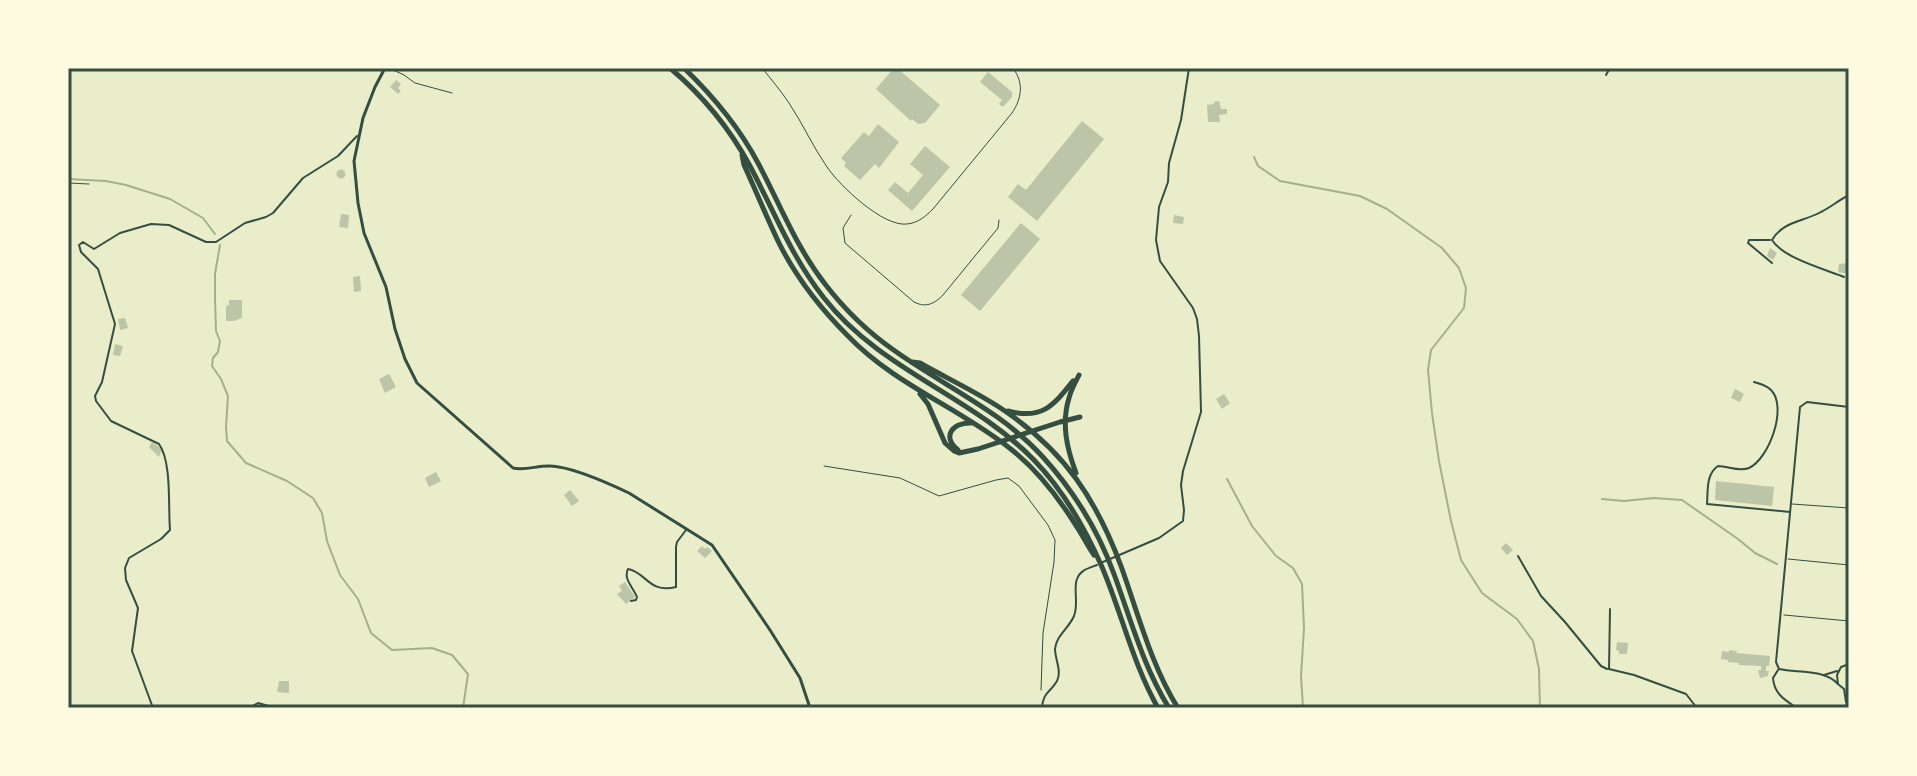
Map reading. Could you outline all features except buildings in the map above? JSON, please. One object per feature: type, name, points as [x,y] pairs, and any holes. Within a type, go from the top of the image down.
[{"type":"highway","points":[[670,68],[697,92],[741,150],[793,253],[826,300],[881,353],[987,421],[1026,452],[1070,505],[1098,558],[1136,662],[1158,708]]},
{"type":"highway","points":[[684,68],[722,108],[743,137],[794,235],[823,282],[880,340],[1007,424],[1067,485],[1098,536],[1114,572],[1142,656],[1169,708]]},
{"type":"highway","points":[[741,150],[744,165],[779,243],[822,308],[849,338],[881,365],[913,388],[974,423],[1015,453],[1040,476],[1098,558]]},
{"type":"highway","points":[[911,362],[920,363],[1003,409],[1042,439],[1077,478],[1109,536],[1156,665],[1178,708]]},
{"type":"highway","points":[[1003,409],[1024,414],[1039,412],[1053,405],[1079,375],[1069,396],[1066,417],[1067,448],[1077,478]]},
{"type":"highway","points":[[913,388],[928,404],[945,443],[954,451],[990,446],[1077,418]]},
{"type":"highway","points":[[963,452],[952,445],[950,436],[958,424],[974,423]]},
{"type":"street","points":[[387,68],[368,102],[354,161],[355,175],[363,230],[386,287],[395,329],[411,374],[423,390],[513,468],[552,466],[567,469],[629,493],[712,545],[800,678],[810,708]]},
{"type":"street","points":[[1042,708],[1043,698],[1057,680],[1055,648],[1074,617],[1077,604],[1075,583],[1080,573],[1169,532],[1183,521],[1183,471],[1200,419],[1201,362],[1197,319],[1187,297],[1160,261],[1156,240],[1159,207],[1168,182],[1169,163],[1181,120],[1189,68]]},
{"type":"street","points":[[1606,75],[1610,68]]},
{"type":"street","points":[[153,708],[132,651],[138,608],[126,580],[125,568],[129,558],[170,530],[168,479],[159,444],[111,421],[96,401],[115,324],[98,269],[81,252],[79,245],[83,242],[94,249],[120,233],[151,224],[178,228],[210,244],[245,223],[273,213],[303,178],[338,156],[359,133]]},
{"type":"street","points":[[1772,240],[1784,226],[1821,212],[1849,195]]},
{"type":"street","points":[[1772,263],[1748,243],[1749,240],[1772,240],[1777,247],[1794,257],[1844,277]]},
{"type":"street","points":[[1754,382],[1770,388],[1778,402],[1773,435],[1762,457],[1752,467],[1740,470],[1722,466],[1712,470],[1707,504],[1790,512]]},
{"type":"street","points":[[1779,669],[1776,662],[1800,407],[1807,402],[1849,407]]},
{"type":"street","points":[[631,601],[637,597],[626,578],[628,569],[634,570],[650,584],[669,589],[676,587],[676,547],[687,529]]},
{"type":"street","points":[[1518,556],[1541,596],[1601,666],[1686,694],[1697,708]]},
{"type":"street","points":[[1609,669],[1610,609]]},
{"type":"street","points":[[1824,675],[1838,671],[1848,664],[1849,658]]},
{"type":"street","points":[[1779,669],[1824,675],[1849,690]]},
{"type":"street","points":[[1779,669],[1775,672],[1773,685],[1780,696],[1797,708]]},
{"type":"street","points":[[1838,671],[1838,684]]},
{"type":"street","points":[[1844,689],[1846,708]]},
{"type":"street","points":[[1846,702],[1849,696]]},
{"type":"street","points":[[249,708],[258,703],[276,708]]},
{"type":"lane","points":[[762,68],[788,102],[835,177],[866,205],[898,224],[917,221],[933,209],[1012,113],[1021,89],[1013,68]]},
{"type":"lane","points":[[851,215],[843,228],[845,243],[921,305],[929,305],[943,295],[998,228],[999,220]]},
{"type":"lane","points":[[1791,504],[1849,508]]},
{"type":"lane","points":[[1786,559],[1849,565]]},
{"type":"lane","points":[[1780,615],[1849,621]]},
{"type":"path","points":[[387,68],[415,83],[452,93]]},
{"type":"path","points":[[68,183],[89,184]]},
{"type":"path","points":[[824,466],[900,478],[939,496],[1008,478],[1019,486],[1048,525],[1055,540],[1043,633],[1041,692]]},
{"type":"waterway","points":[[1254,157],[1258,166],[1280,181],[1360,196],[1387,209],[1442,248],[1459,268],[1466,288],[1464,308],[1431,350],[1428,370],[1439,461],[1461,560],[1482,593],[1517,619],[1533,641],[1539,669],[1540,708]]},
{"type":"waterway","points":[[68,179],[106,181],[170,199],[203,218],[215,234]]},
{"type":"waterway","points":[[220,245],[215,274],[216,331],[220,341],[212,366],[228,396],[227,441],[246,463],[287,481],[313,498],[322,513],[327,541],[340,575],[358,599],[371,633],[392,650],[432,648],[452,655],[468,674],[463,708]]},
{"type":"waterway","points":[[1227,479],[1252,526],[1276,556],[1293,568],[1302,584],[1303,708]]},
{"type":"waterway","points":[[1602,499],[1682,500],[1755,553],[1777,564]]}]
